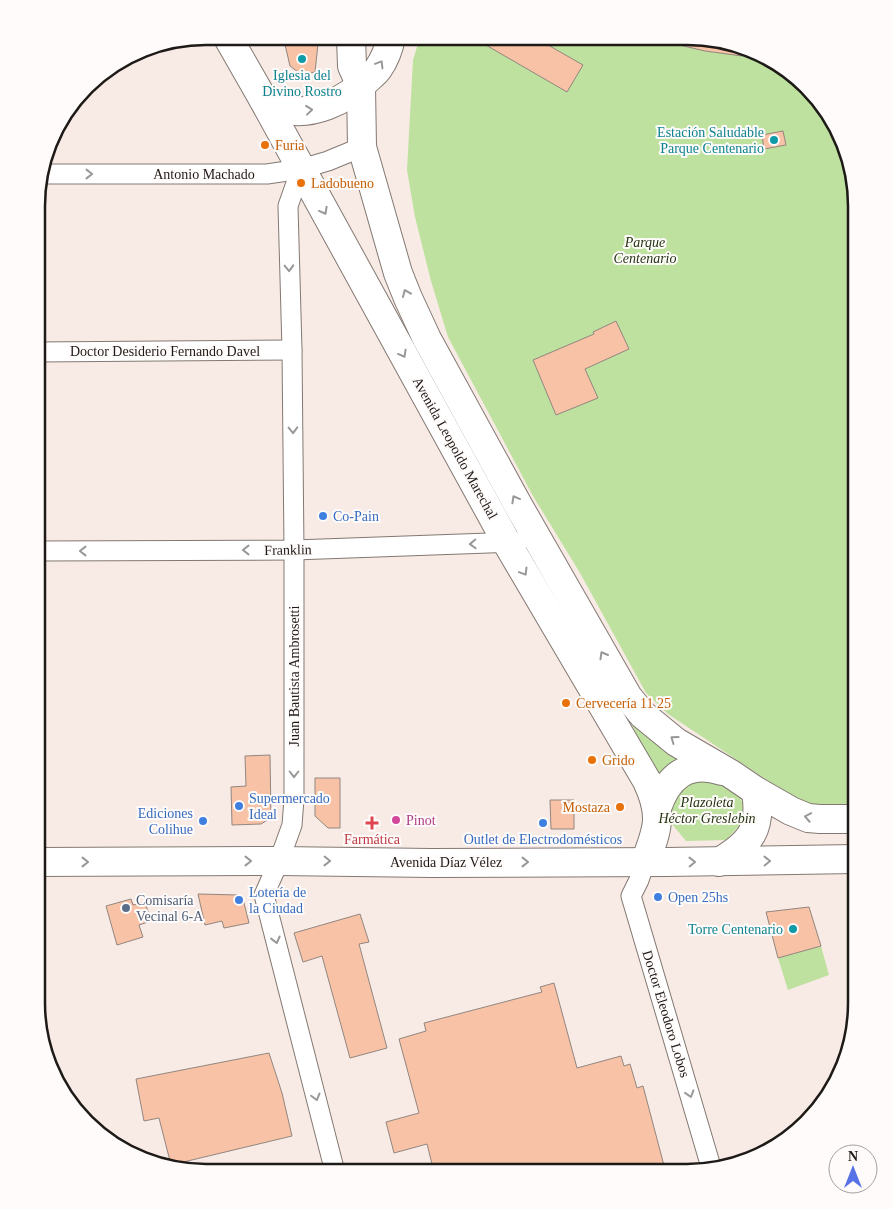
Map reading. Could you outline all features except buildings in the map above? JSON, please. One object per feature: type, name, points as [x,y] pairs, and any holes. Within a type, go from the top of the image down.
[{"type":"main road","name":"Avenida Leopoldo Marechal","points":[[232,45],[507,543],[651,788],[657,808],[657,828],[645,862]]},
{"type":"main road","points":[[351,45],[352,66],[361,86]]},
{"type":"main road","points":[[263,99],[276,107],[292,110],[308,111],[323,108],[361,86],[378,69],[389,45]]},
{"type":"main road","name":"Avenida Leopoldo Marechal","points":[[361,86],[362,146],[398,273],[427,339],[539,541],[622,688],[637,708],[653,724],[676,742],[756,791]]},
{"type":"main road","points":[[657,808],[670,782],[687,770],[706,767],[730,774]]},
{"type":"main road","points":[[756,791],[791,811],[808,818],[848,819]]},
{"type":"main road","points":[[719,862],[740,848],[752,832],[758,818],[756,791]]},
{"type":"main road","name":"Avenida Díaz Vélez","points":[[45,862],[279,861],[431,863],[719,862],[848,859]]},
{"type":"street","name":"Antonio Machado","points":[[48,174],[267,174],[301,169],[362,146]]},
{"type":"street","name":"Juan Bautista Ambrosetti","points":[[301,169],[288,206],[292,350],[294,799],[292,826],[264,895],[334,1164]]},
{"type":"street","name":"Doctor Desiderio Fernando Davel","points":[[45,352],[292,350]]},
{"type":"street","name":"Franklin","points":[[45,551],[294,550],[539,541]]},
{"type":"street","name":"Doctor Eleodoro Lobos","points":[[645,862],[631,896],[711,1162]]},
{"type":"green space","name":"Parque Centenario","points":[[418,45],[708,46],[729,50],[749,57],[785,78],[815,108],[826,125],[836,144],[843,164],[848,206],[848,806],[821,807],[797,800],[668,714],[646,693],[580,573],[533,496],[448,337],[431,281],[415,217],[407,170],[413,60]]},
{"type":"green space","points":[[625,711],[683,760],[659,779]]},
{"type":"green space","name":"Plazoleta Héctor Greslebin","points":[[697,779],[715,779],[735,790],[743,803],[743,822],[726,840],[686,841],[672,824],[670,802],[680,787]]},
{"type":"green space","points":[[821,946],[829,975],[788,990],[778,958]]},
{"type":"place","name":"Iglesia del Divino Rostro","points":[[302,59]]},
{"type":"place","name":"Estación Saludable Parque Centenario","points":[[774,140]]},
{"type":"place","name":"Furia","points":[[265,145]]},
{"type":"place","name":"Ladobueno","points":[[301,183]]},
{"type":"place","name":"Co-Pain","points":[[323,516]]},
{"type":"place","name":"Cervecería 11 25","points":[[566,703]]},
{"type":"place","name":"Grido","points":[[592,760]]},
{"type":"place","name":"Supermercado Ideal","points":[[239,806]]},
{"type":"place","name":"Mostaza","points":[[620,807]]},
{"type":"place","name":"Pinot","points":[[396,820]]},
{"type":"place","name":"Ediciones Colihue","points":[[203,821]]},
{"type":"place","name":"Farmática","points":[[372,823]]},
{"type":"place","name":"Outlet de Electrodomésticos","points":[[543,823]]},
{"type":"place","name":"Open 25hs","points":[[658,897]]},
{"type":"place","name":"Lotería de la Ciudad","points":[[239,900]]},
{"type":"place","name":"Comisaría Vecinal 6-A","points":[[126,908]]},
{"type":"place","name":"Torre Centenario","points":[[793,929]]}]
